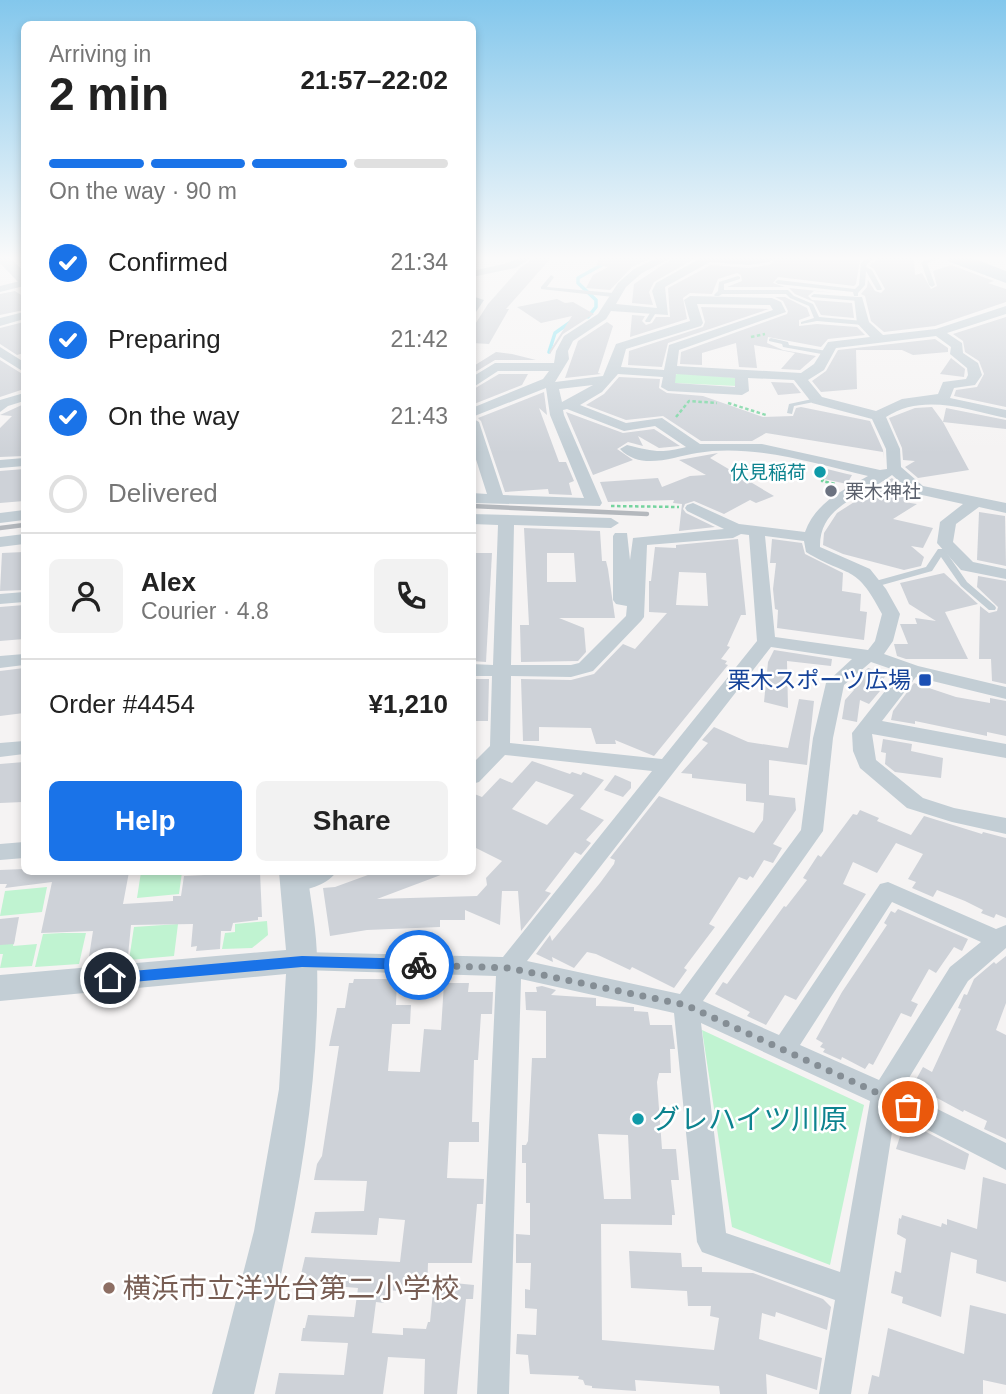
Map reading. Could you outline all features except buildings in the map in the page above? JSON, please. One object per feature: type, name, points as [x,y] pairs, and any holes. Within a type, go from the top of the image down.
[{"type":"street","points":[[550,384],[568,339],[594,323]]},
{"type":"street","points":[[697,323],[725,338],[743,333],[751,337]]},
{"type":"street","points":[[562,407],[609,375],[620,347],[697,323]]},
{"type":"street","points":[[671,372],[673,348],[719,335],[747,323]]},
{"type":"street","points":[[863,323],[880,339]]},
{"type":"street","points":[[938,332],[958,346],[956,354],[973,366],[975,374],[970,382],[948,385],[944,397],[896,404],[878,416],[817,400],[800,379],[819,367],[832,345],[938,332],[966,323]]},
{"type":"street","points":[[3,357],[21,366]]},
{"type":"street","points":[[476,382],[495,367],[558,367]]},
{"type":"street","points":[[476,411],[550,384],[609,375],[671,372],[804,377]]},
{"type":"street","points":[[550,384],[562,407],[594,503]]},
{"type":"street","points":[[476,386],[513,397]]},
{"type":"street","points":[[0,408],[3,403],[21,398]]},
{"type":"street","points":[[928,400],[1006,414]]},
{"type":"street","points":[[562,407],[624,427],[659,423],[697,448]]},
{"type":"street","points":[[852,1292],[712,1242],[686,1005],[812,831],[823,738],[835,683],[884,641],[891,614],[875,584],[859,570],[824,558],[812,549],[810,537],[821,514],[888,472],[893,449],[878,416]]},
{"type":"street","points":[[476,435],[496,498]]},
{"type":"street","points":[[627,449],[645,458],[662,458],[697,448],[762,448],[888,472],[918,490],[1006,508]]},
{"type":"street","points":[[0,464],[21,462]]},
{"type":"street","points":[[476,498],[611,506]]},
{"type":"street","points":[[975,503],[948,522],[943,547],[967,566],[1006,574]]},
{"type":"street","points":[[693,508],[735,528],[810,537]]},
{"type":"street","points":[[0,518],[21,515]]},
{"type":"street","points":[[476,519],[506,519],[616,530],[622,600],[636,603]]},
{"type":"street","points":[[476,773],[500,748],[506,519]]},
{"type":"street","points":[[476,670],[571,671],[586,667],[635,617],[639,541],[733,533],[735,528]]},
{"type":"street","points":[[676,531],[701,535]]},
{"type":"street","points":[[493,1394],[509,968],[766,641],[757,532]]},
{"type":"street","points":[[0,542],[21,539]]},
{"type":"street","points":[[0,600],[21,597]]},
{"type":"street","points":[[766,641],[870,655],[912,670],[1006,693]]},
{"type":"street","points":[[0,662],[21,660]]},
{"type":"street","points":[[912,670],[862,733],[867,763],[915,803],[952,815],[1006,826]]},
{"type":"street","points":[[869,724],[1006,751]]},
{"type":"street","points":[[0,750],[21,748]]},
{"type":"street","points":[[500,748],[666,766]]},
{"type":"street","points":[[0,852],[21,850]]},
{"type":"street","points":[[233,1394],[273,1231],[296,1089],[305,876]]},
{"type":"street","points":[[784,1049],[888,890],[1003,937],[959,974],[884,1095],[835,1394]]},
{"type":"street","points":[[0,988],[302,961],[509,968],[686,1005],[884,1095],[1006,1157]]},
{"type":"lane","points":[[771,340],[786,342],[785,346],[827,353]]},
{"type":"lane","points":[[790,413],[791,405],[817,400]]},
{"type":"lane","points":[[875,584],[929,569],[943,547],[964,584],[992,608]]},
{"type":"path","points":[[659,423],[675,417],[689,401],[726,403],[766,415]]},
{"type":"path","points":[[611,506],[693,508]]},
{"type":"green space","points":[[679,373],[737,378],[737,386],[674,383],[675,375]]},
{"type":"green space","points":[[141,875],[182,875],[179,894],[137,898]]},
{"type":"green space","points":[[47,887],[42,912],[0,916],[5,891]]},
{"type":"green space","points":[[267,921],[268,935],[252,948],[222,949],[225,933],[235,932],[235,924]]},
{"type":"green space","points":[[178,924],[174,956],[129,960],[134,927]]},
{"type":"green space","points":[[86,933],[79,964],[35,967],[43,934]]},
{"type":"green space","points":[[0,939],[15,939],[13,946],[37,944],[32,966],[0,968],[3,954],[0,954]]},
{"type":"green space","points":[[702,1030],[864,1105],[830,1265],[732,1227]]},
{"type":"waterway","points":[[549,352],[555,333],[569,323]]},
{"type":"railway","points":[[476,506],[647,514]]},
{"type":"railway","points":[[0,528],[21,525]]},
{"type":"way so far","points":[[419,965],[509,968],[686,1005],[908,1107]]},
{"type":"place","name":"伏見稲荷","points":[[820,472]]},
{"type":"place","name":"栗木神社","points":[[831,491]]},
{"type":"place","name":"栗木スポーツ広場","points":[[925,680]]},
{"type":"place","name":"グレハイツ川原","points":[[638,1119]]},
{"type":"place","name":"横浜市立洋光台第二小学校","points":[[109,1288]]},
{"type":"route","points":[[110,978],[302,961],[419,965]]}]
